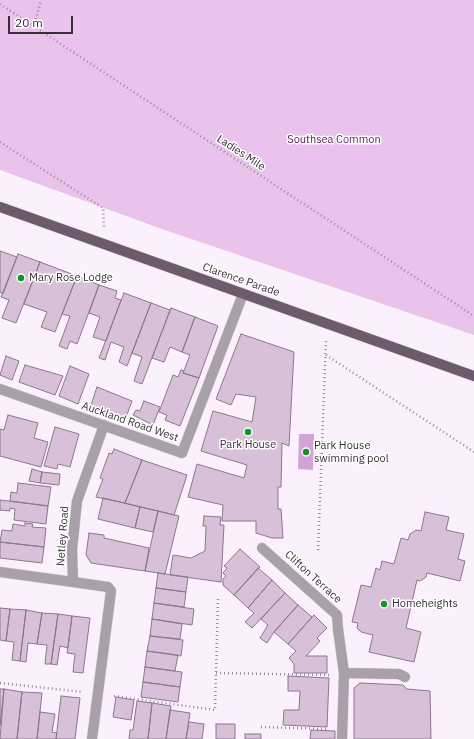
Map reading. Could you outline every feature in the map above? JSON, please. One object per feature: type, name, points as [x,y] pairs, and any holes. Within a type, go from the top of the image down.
[{"type":"main road","name":"Clarence Parade","points":[[0,207],[474,376]]},
{"type":"street","name":"Auckland Road West","points":[[0,389],[182,453],[243,294]]},
{"type":"street","name":"Netley Road","points":[[73,582],[72,550],[77,501],[104,425]]},
{"type":"street","name":"Clifton Terrace","points":[[262,548],[337,615],[344,674],[342,734]]},
{"type":"street","points":[[0,572],[73,582],[110,589],[92,739]]},
{"type":"street","points":[[344,674],[399,674],[406,677]]},
{"type":"path","points":[[34,27],[41,0]]},
{"type":"path","name":"Ladies Mile","points":[[0,4],[474,316]]},
{"type":"path","points":[[0,142],[103,208],[105,245]]},
{"type":"path","points":[[318,550],[327,323]]},
{"type":"path","points":[[326,355],[474,452]]},
{"type":"path","points":[[0,683],[98,694],[215,710],[218,599]]},
{"type":"path","points":[[216,673],[344,674]]},
{"type":"path","points":[[261,727],[342,734]]},
{"type":"green space","name":"Southsea Common","points":[[0,0],[474,0],[474,335],[159,228],[0,170]]},
{"type":"shaded area","name":"Park House swimming pool","points":[[299,434],[314,434],[313,470],[298,469]]},
{"type":"building","points":[[0,251],[17,257],[3,294],[0,292]]},
{"type":"building","name":"Mary Rose Lodge","points":[[18,254],[40,262],[16,323],[2,318],[9,300],[1,297]]},
{"type":"building","points":[[40,262],[77,276],[55,332],[41,327],[47,312],[24,304]]},
{"type":"building","points":[[77,276],[99,285],[77,344],[70,341],[67,349],[59,346],[70,316],[62,314]]},
{"type":"building","points":[[99,285],[117,291],[115,298],[121,300],[106,341],[93,337],[100,317],[89,313]]},
{"type":"building","points":[[124,293],[151,303],[127,366],[119,362],[124,347],[111,342],[105,360],[99,358]]},
{"type":"building","points":[[151,303],[170,310],[142,384],[134,381],[142,357],[132,353]]},
{"type":"building","points":[[171,308],[195,317],[182,352],[170,347],[164,362],[152,358]]},
{"type":"building","points":[[195,317],[218,326],[199,378],[183,373],[190,355],[182,352]]},
{"type":"building","name":"Park House","points":[[241,334],[294,352],[289,446],[282,443],[281,487],[278,487],[278,509],[281,509],[283,538],[272,538],[256,533],[256,521],[222,521],[223,505],[188,497],[197,464],[244,478],[247,465],[201,451],[213,411],[252,422],[256,397],[236,394],[231,405],[216,399]]},
{"type":"building","points":[[6,356],[19,361],[12,380],[0,375]]},
{"type":"building","points":[[25,365],[63,376],[55,395],[19,382]]},
{"type":"building","points":[[70,366],[89,374],[78,404],[59,396]]},
{"type":"building","points":[[181,370],[184,371],[183,373],[199,378],[180,426],[165,420],[167,415],[159,412],[173,375],[178,377]]},
{"type":"building","points":[[97,387],[132,401],[125,420],[90,408]]},
{"type":"building","points":[[144,401],[160,407],[153,425],[133,415],[136,410],[140,411]]},
{"type":"building","points":[[8,415],[38,423],[34,438],[48,442],[41,467],[0,456],[0,429],[4,430]]},
{"type":"building","points":[[55,427],[79,434],[70,467],[58,464],[57,469],[44,466]]},
{"type":"building","points":[[114,449],[142,460],[125,503],[96,497],[103,479],[100,478],[109,453],[112,454]]},
{"type":"building","points":[[142,460],[187,475],[174,515],[125,503]]},
{"type":"building","points":[[32,469],[42,472],[40,483],[29,481]]},
{"type":"building","points":[[42,472],[60,474],[59,485],[40,483]]},
{"type":"building","points":[[18,483],[51,487],[48,506],[10,501],[11,492],[17,493]]},
{"type":"building","points":[[103,498],[140,507],[135,528],[98,519]]},
{"type":"building","points":[[0,500],[48,506],[46,524],[14,520],[15,509],[10,508],[10,511],[0,510]]},
{"type":"building","points":[[140,507],[158,511],[153,532],[135,528]]},
{"type":"building","points":[[158,511],[179,516],[165,574],[145,571]]},
{"type":"building","name":"Homeheights","points":[[425,512],[449,517],[446,530],[464,534],[458,559],[465,561],[460,581],[427,573],[426,577],[420,581],[417,580],[406,628],[421,632],[414,662],[369,652],[373,635],[361,632],[357,628],[358,623],[352,622],[361,585],[371,587],[376,568],[380,570],[382,561],[394,564],[401,538],[408,540],[410,534],[416,530],[421,531]]},
{"type":"building","points":[[204,516],[221,517],[220,525],[224,525],[221,582],[170,575],[173,555],[191,558],[205,551],[206,526],[203,526]]},
{"type":"building","points":[[25,523],[33,524],[32,527],[46,528],[44,547],[0,542],[2,530],[12,531],[13,524],[25,526]]},
{"type":"building","points":[[89,533],[104,535],[104,538],[149,548],[145,571],[91,563],[86,555]]},
{"type":"building","points":[[0,542],[44,547],[42,563],[0,558]]},
{"type":"building","points":[[240,549],[260,567],[234,595],[223,585],[223,579],[226,576],[223,573],[227,568],[224,566]]},
{"type":"building","points":[[258,568],[272,580],[248,608],[234,595]]},
{"type":"building","points":[[158,573],[188,577],[186,592],[156,588]]},
{"type":"building","points":[[272,580],[285,593],[252,628],[245,622],[254,613],[248,608]]},
{"type":"building","points":[[156,588],[186,592],[184,607],[154,603]]},
{"type":"building","points":[[285,593],[298,605],[274,632],[267,643],[260,638],[268,625],[261,619]]},
{"type":"building","points":[[154,603],[194,609],[192,625],[152,619]]},
{"type":"building","points":[[298,605],[312,617],[288,644],[274,632]]},
{"type":"building","points":[[0,608],[10,609],[6,641],[0,640]]},
{"type":"building","points":[[10,609],[26,610],[20,661],[12,660],[14,642],[6,641]]},
{"type":"building","points":[[26,610],[42,613],[37,644],[28,643],[26,662],[20,661]]},
{"type":"building","points":[[42,613],[58,614],[51,664],[45,664],[47,645],[37,644]]},
{"type":"building","points":[[58,614],[72,616],[68,648],[60,646],[57,665],[51,664]]},
{"type":"building","points":[[314,615],[327,628],[317,638],[320,641],[306,656],[327,656],[327,673],[294,673],[294,664],[289,658],[296,651],[288,644]]},
{"type":"building","points":[[72,616],[90,618],[83,673],[73,672],[75,654],[67,653]]},
{"type":"building","points":[[152,619],[182,624],[180,639],[150,636]]},
{"type":"building","points":[[150,636],[183,640],[181,656],[147,651]]},
{"type":"building","points":[[147,651],[178,655],[175,671],[145,667]]},
{"type":"building","points":[[145,667],[182,672],[180,687],[143,682]]},
{"type":"building","points":[[288,676],[329,678],[327,727],[283,725],[284,710],[299,710],[300,691],[288,691]]},
{"type":"building","points":[[143,682],[180,687],[178,702],[141,697]]},
{"type":"building","points":[[360,683],[403,685],[407,689],[430,691],[431,739],[354,739],[354,688]]},
{"type":"building","points":[[0,689],[4,689],[0,726]]},
{"type":"building","points":[[4,689],[22,692],[17,739],[0,739]]},
{"type":"building","points":[[22,692],[42,693],[37,739],[17,739]]},
{"type":"building","points":[[61,696],[80,698],[75,739],[56,739]]},
{"type":"building","points":[[116,697],[134,700],[131,720],[113,717]]},
{"type":"building","points":[[137,701],[152,703],[148,739],[129,739],[130,730],[133,730]]},
{"type":"building","points":[[152,703],[171,706],[166,739],[148,739]]},
{"type":"building","points":[[170,710],[190,713],[186,739],[166,739]]},
{"type":"building","points":[[40,712],[55,714],[52,732],[57,733],[56,739],[37,739]]},
{"type":"building","points":[[189,722],[204,724],[202,739],[186,739]]},
{"type":"building","points":[[216,724],[235,724],[235,739],[216,739]]},
{"type":"building","points":[[311,730],[335,731],[335,739],[310,739]]},
{"type":"building","points":[[245,734],[261,734],[261,739],[245,739]]},
{"type":"place","name":"Mary Rose Lodge","points":[[21,278]]},
{"type":"place","name":"Park House","points":[[248,432]]},
{"type":"place","name":"Park House swimming pool","points":[[306,452]]},
{"type":"place","name":"Homeheights","points":[[384,604]]}]
